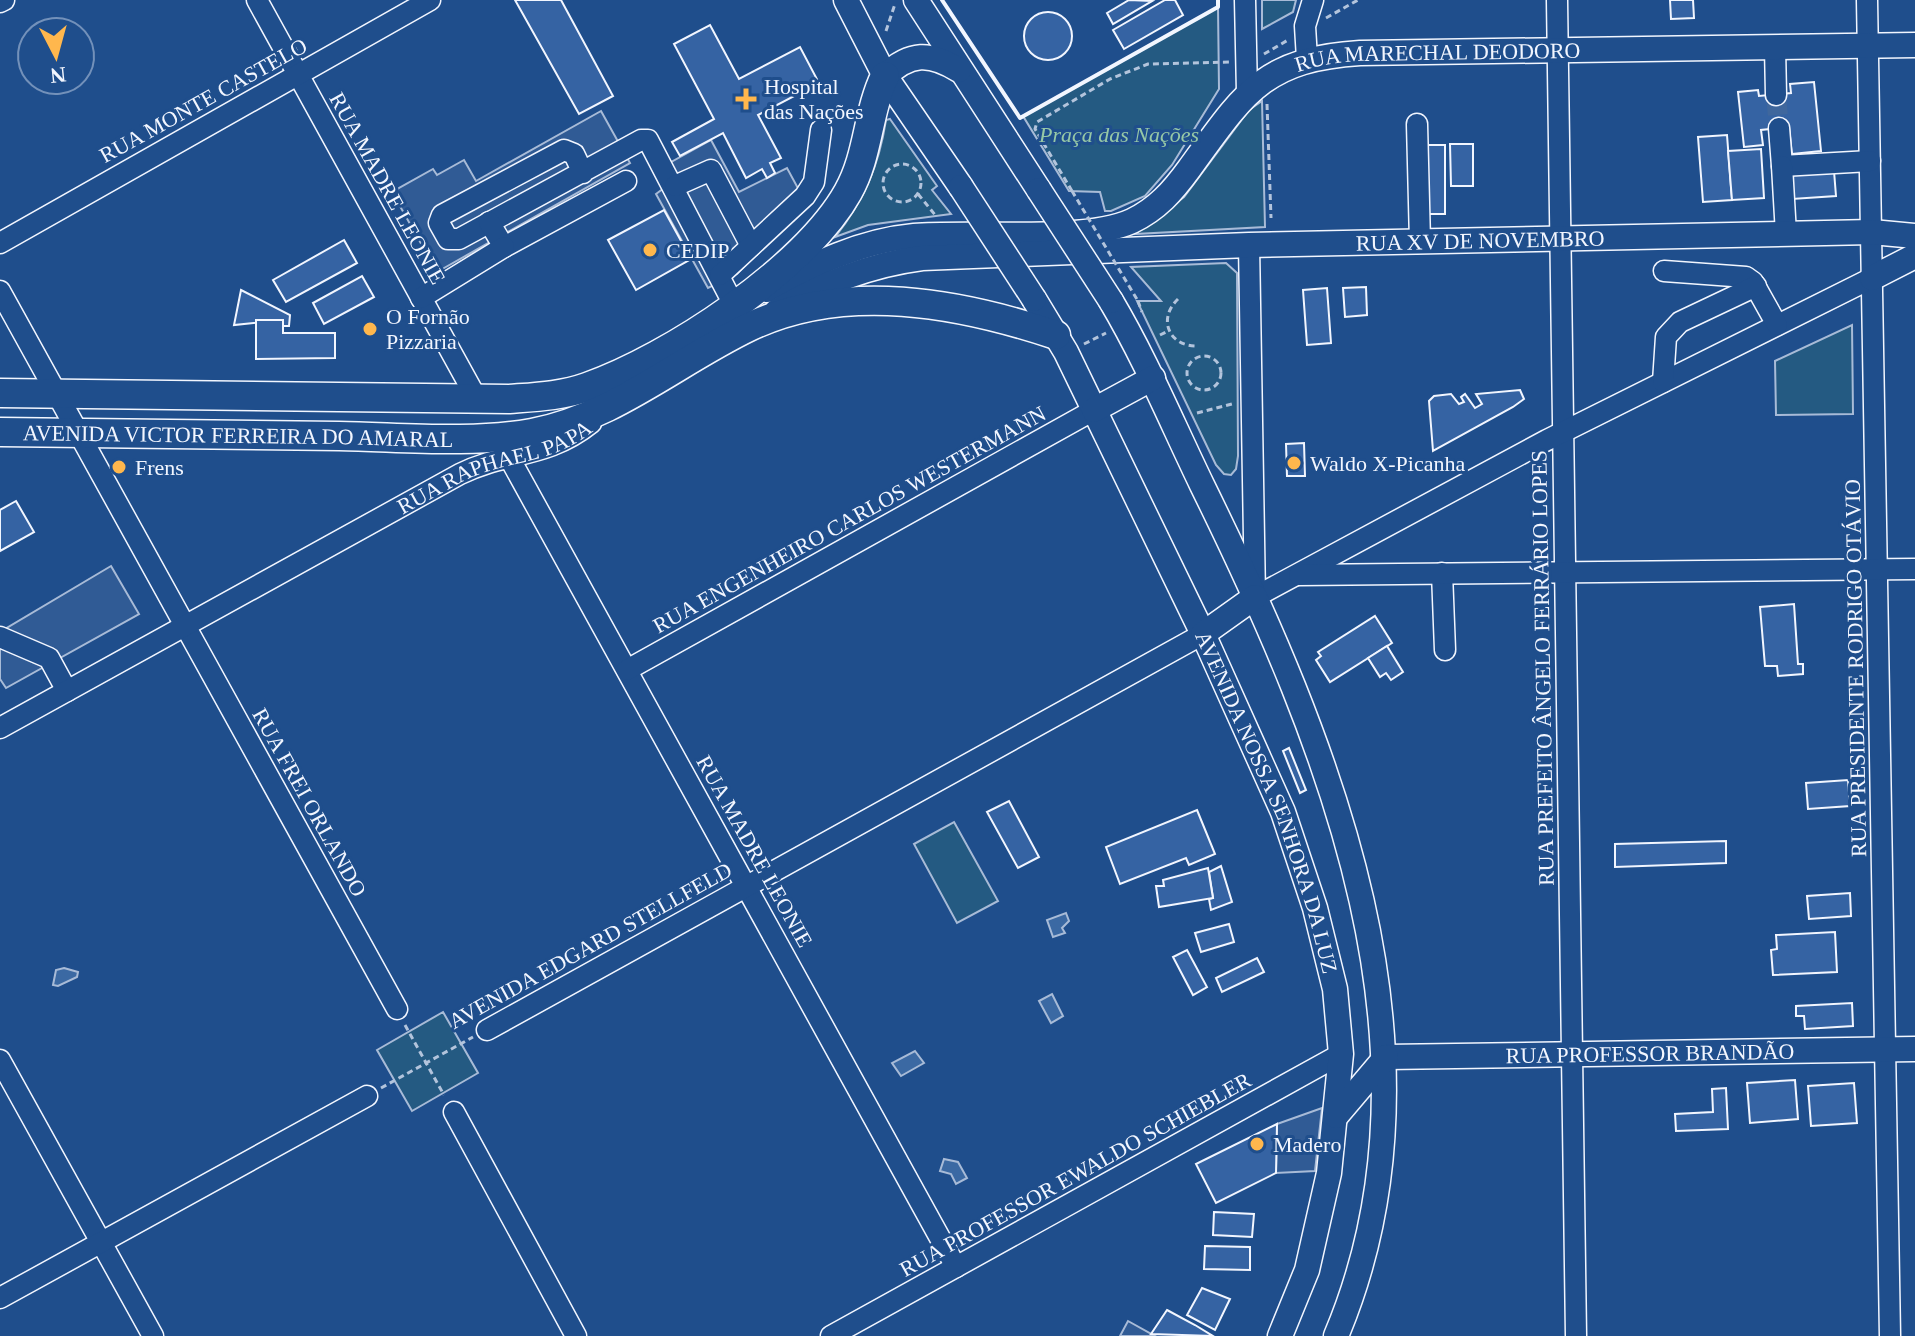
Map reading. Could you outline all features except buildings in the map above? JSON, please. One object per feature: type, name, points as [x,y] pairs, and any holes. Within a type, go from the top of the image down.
[{"type":"highway","points":[[744,311],[847,194],[863,157],[872,110],[885,76]]},
{"type":"highway","points":[[744,311],[892,301],[974,311],[1056,335]]},
{"type":"highway","name":"RUA RAPHAEL PAPA","points":[[587,387],[744,311]]},
{"type":"highway","name":"RUA RAPHAEL PAPA","points":[[615,404],[744,311]]},
{"type":"highway","name":"AVENIDA VICTOR FERREIRA DO AMARAL","points":[[0,393],[477,399],[533,398],[587,387]]},
{"type":"highway","name":"AVENIDA VICTOR FERREIRA DO AMARAL","points":[[0,432],[447,438],[534,432],[615,404]]},
{"type":"main road","name":"AVENIDA NOSSA SENHORA DA LUZ","points":[[846,0],[885,76],[1056,335],[1203,634],[1278,799],[1303,867],[1335,989],[1341,1054],[1336,1116],[1317,1237],[1287,1333]]},
{"type":"main road","name":"AVENIDA NOSSA SENHORA DA LUZ","points":[[916,0],[1111,301],[1153,378],[1255,597],[1317,751],[1345,841],[1371,944],[1386,1057],[1383,1132],[1372,1214],[1351,1299],[1336,1336]]},
{"type":"main road","name":"RUA MARECHAL DEODORO","points":[[1031,233],[1114,227],[1149,212],[1175,188],[1283,68],[1307,59],[1360,53],[1915,45]]},
{"type":"main road","points":[[885,76],[900,62],[915,56],[943,60],[961,71]]},
{"type":"main road","name":"RUA XV DE NOVEMBRO","points":[[1047,256],[1249,245],[1872,232],[1915,236]]},
{"type":"main road","name":"RUA RAPHAEL PAPA","points":[[744,311],[816,264],[865,245],[913,236],[1031,233]]},
{"type":"main road","name":"RUA RAPHAEL PAPA","points":[[744,311],[809,292],[862,269],[922,258],[1047,256]]},
{"type":"main road","points":[[1872,278],[1915,256]]},
{"type":"main road","points":[[1094,410],[1153,378]]},
{"type":"main road","points":[[1203,634],[1255,597]]},
{"type":"main road","name":"RUA PROFESSOR BRANDÃO","points":[[1386,1057],[1915,1049]]},
{"type":"main road","points":[[1336,1116],[1386,1057]]},
{"type":"street","name":"RUA MADRE LEONIE","points":[[257,0],[477,399]]},
{"type":"street","name":"RUA MONTE CASTELO","points":[[0,243],[430,0]]},
{"type":"street","points":[[1245,0],[1257,98]]},
{"type":"street","points":[[1307,59],[1305,26],[1313,0]]},
{"type":"street","name":"RUA PREFEITO ÂNGELO FERRÁRIO LOPES","points":[[1557,0],[1576,1336]]},
{"type":"street","name":"RUA PRESIDENTE RODRIGO OTÁVIO","points":[[1867,0],[1890,1336]]},
{"type":"street","points":[[1775,47],[1776,95]]},
{"type":"street","points":[[1417,124],[1420,242]]},
{"type":"street","points":[[1779,128],[1786,234]]},
{"type":"street","points":[[720,275],[805,196],[814,182],[821,130]]},
{"type":"street","points":[[583,173],[574,154],[564,150],[442,215],[439,223],[448,239],[453,240],[583,173],[641,140],[648,140],[720,275],[744,311]]},
{"type":"street","points":[[1782,166],[1870,161]]},
{"type":"street","points":[[675,186],[711,170],[751,246]]},
{"type":"street","points":[[421,298],[504,247],[626,181]]},
{"type":"street","points":[[489,222],[504,247]]},
{"type":"street","points":[[1249,245],[1255,597],[1563,432],[1872,278]]},
{"type":"street","points":[[1664,271],[1737,274],[1756,286],[1777,325]]},
{"type":"street","points":[[1663,382],[1666,337],[1680,322],[1756,286]]},
{"type":"street","name":"RUA FREI ORLANDO","points":[[0,291],[397,1009]]},
{"type":"street","name":"RUA RAPHAEL PAPA","points":[[0,728],[465,472],[565,441],[615,404]]},
{"type":"street","name":"RUA ENGENHEIRO CARLOS WESTERMANN","points":[[627,670],[1094,410]]},
{"type":"street","points":[[447,438],[458,439],[464,449],[465,472]]},
{"type":"street","name":"RUA MADRE LEONIE","points":[[510,459],[956,1267]]},
{"type":"street","points":[[1295,575],[1915,569]]},
{"type":"street","points":[[1442,573],[1445,650]]},
{"type":"street","name":"AVENIDA EDGARD STELLFELD","points":[[487,1030],[1203,634]]},
{"type":"street","points":[[0,637],[49,658],[67,691]]},
{"type":"street","name":"RUA PROFESSOR EWALDO SCHIEBLER","points":[[831,1336],[1341,1054]]},
{"type":"street","points":[[0,1060],[153,1336]]},
{"type":"street","points":[[0,1298],[367,1096]]},
{"type":"street","points":[[454,1112],[576,1336]]},
{"type":"path","points":[[885,35],[896,0]]},
{"type":"path","points":[[1325,19],[1358,0]]},
{"type":"path","points":[[1262,55],[1298,34]]},
{"type":"path","points":[[1142,315],[1138,301],[1035,129],[1037,122],[1110,79],[1148,64],[1222,64]]},
{"type":"path","points":[[1257,98],[1271,218]]},
{"type":"path","points":[[894,165],[912,166],[922,182],[918,194],[908,201],[895,201],[883,187],[885,174],[894,165]]},
{"type":"path","points":[[918,194],[938,218]]},
{"type":"path","points":[[1178,299],[1167,313],[1168,331],[1180,344],[1198,346]]},
{"type":"path","points":[[1084,344],[1114,328]]},
{"type":"path","points":[[1160,335],[1168,331]]},
{"type":"path","points":[[1206,356],[1219,365],[1218,381],[1210,389],[1198,389],[1189,382],[1189,366],[1196,358],[1206,356]]},
{"type":"path","points":[[1184,385],[1189,382]]},
{"type":"path","points":[[1197,413],[1234,404]]},
{"type":"path","points":[[397,1009],[454,1112]]},
{"type":"path","name":"AVENIDA EDGARD STELLFELD","points":[[367,1096],[487,1030]]},
{"type":"green space","points":[[1262,0],[1296,0],[1293,12],[1262,29]]},
{"type":"green space","name":"Praça das Nações","points":[[1218,7],[1219,89],[1172,165],[1145,196],[1111,211],[1105,211],[1100,192],[1069,191],[1023,116]]},
{"type":"green space","name":"Praça das Nações","points":[[1262,101],[1265,227],[1135,234],[1184,197],[1249,110]]},
{"type":"green space","points":[[890,119],[937,186],[932,190],[951,214],[868,225],[835,237],[869,182],[886,120]]},
{"type":"green space","points":[[1226,263],[1237,273],[1238,456],[1236,469],[1231,475],[1224,474],[1216,465],[1137,301],[1161,301],[1131,267]]},
{"type":"green space","points":[[1852,325],[1853,414],[1776,415],[1775,361]]},
{"type":"green space","points":[[954,822],[998,901],[957,923],[914,844]]},
{"type":"green space","points":[[443,1012],[478,1073],[412,1111],[377,1050]]},
{"type":"shaded area","points":[[601,111],[630,163],[437,272],[392,192],[433,169],[437,175],[464,160],[476,181]]},
{"type":"shaded area","points":[[711,140],[739,192],[787,168],[806,203],[737,274],[708,288],[656,194],[664,188],[655,171]]},
{"type":"shaded area","points":[[111,566],[139,614],[6,688],[0,679],[0,632]]},
{"type":"shaded area","points":[[1066,913],[1069,921],[1062,928],[1065,933],[1053,937],[1047,920]]},
{"type":"shaded area","points":[[64,968],[78,972],[77,977],[58,986],[53,985],[56,970]]},
{"type":"shaded area","points":[[1052,994],[1063,1016],[1051,1023],[1039,1001]]},
{"type":"shaded area","points":[[915,1051],[924,1063],[901,1076],[892,1063]]},
{"type":"shaded area","points":[[1322,1108],[1315,1171],[1276,1173],[1277,1124]]},
{"type":"shaded area","points":[[944,1159],[958,1162],[967,1178],[956,1184],[951,1174],[940,1171]]},
{"type":"shaded area","points":[[1128,1321],[1155,1336],[1120,1336]]},
{"type":"tunnel","points":[[1776,95],[1779,128]]},
{"type":"wall","points":[[942,0],[1020,118],[1218,7],[1218,0]]},
{"type":"place","name":"Hospital das Nações","points":[[746,99]]},
{"type":"place","name":"CEDIP","points":[[650,250]]},
{"type":"place","name":"O Fornão Pizzaria","points":[[370,329]]},
{"type":"place","name":"Waldo X-Picanha","points":[[1294,463]]},
{"type":"place","name":"Frens","points":[[119,467]]},
{"type":"place","name":"Madero","points":[[1257,1144]]}]
